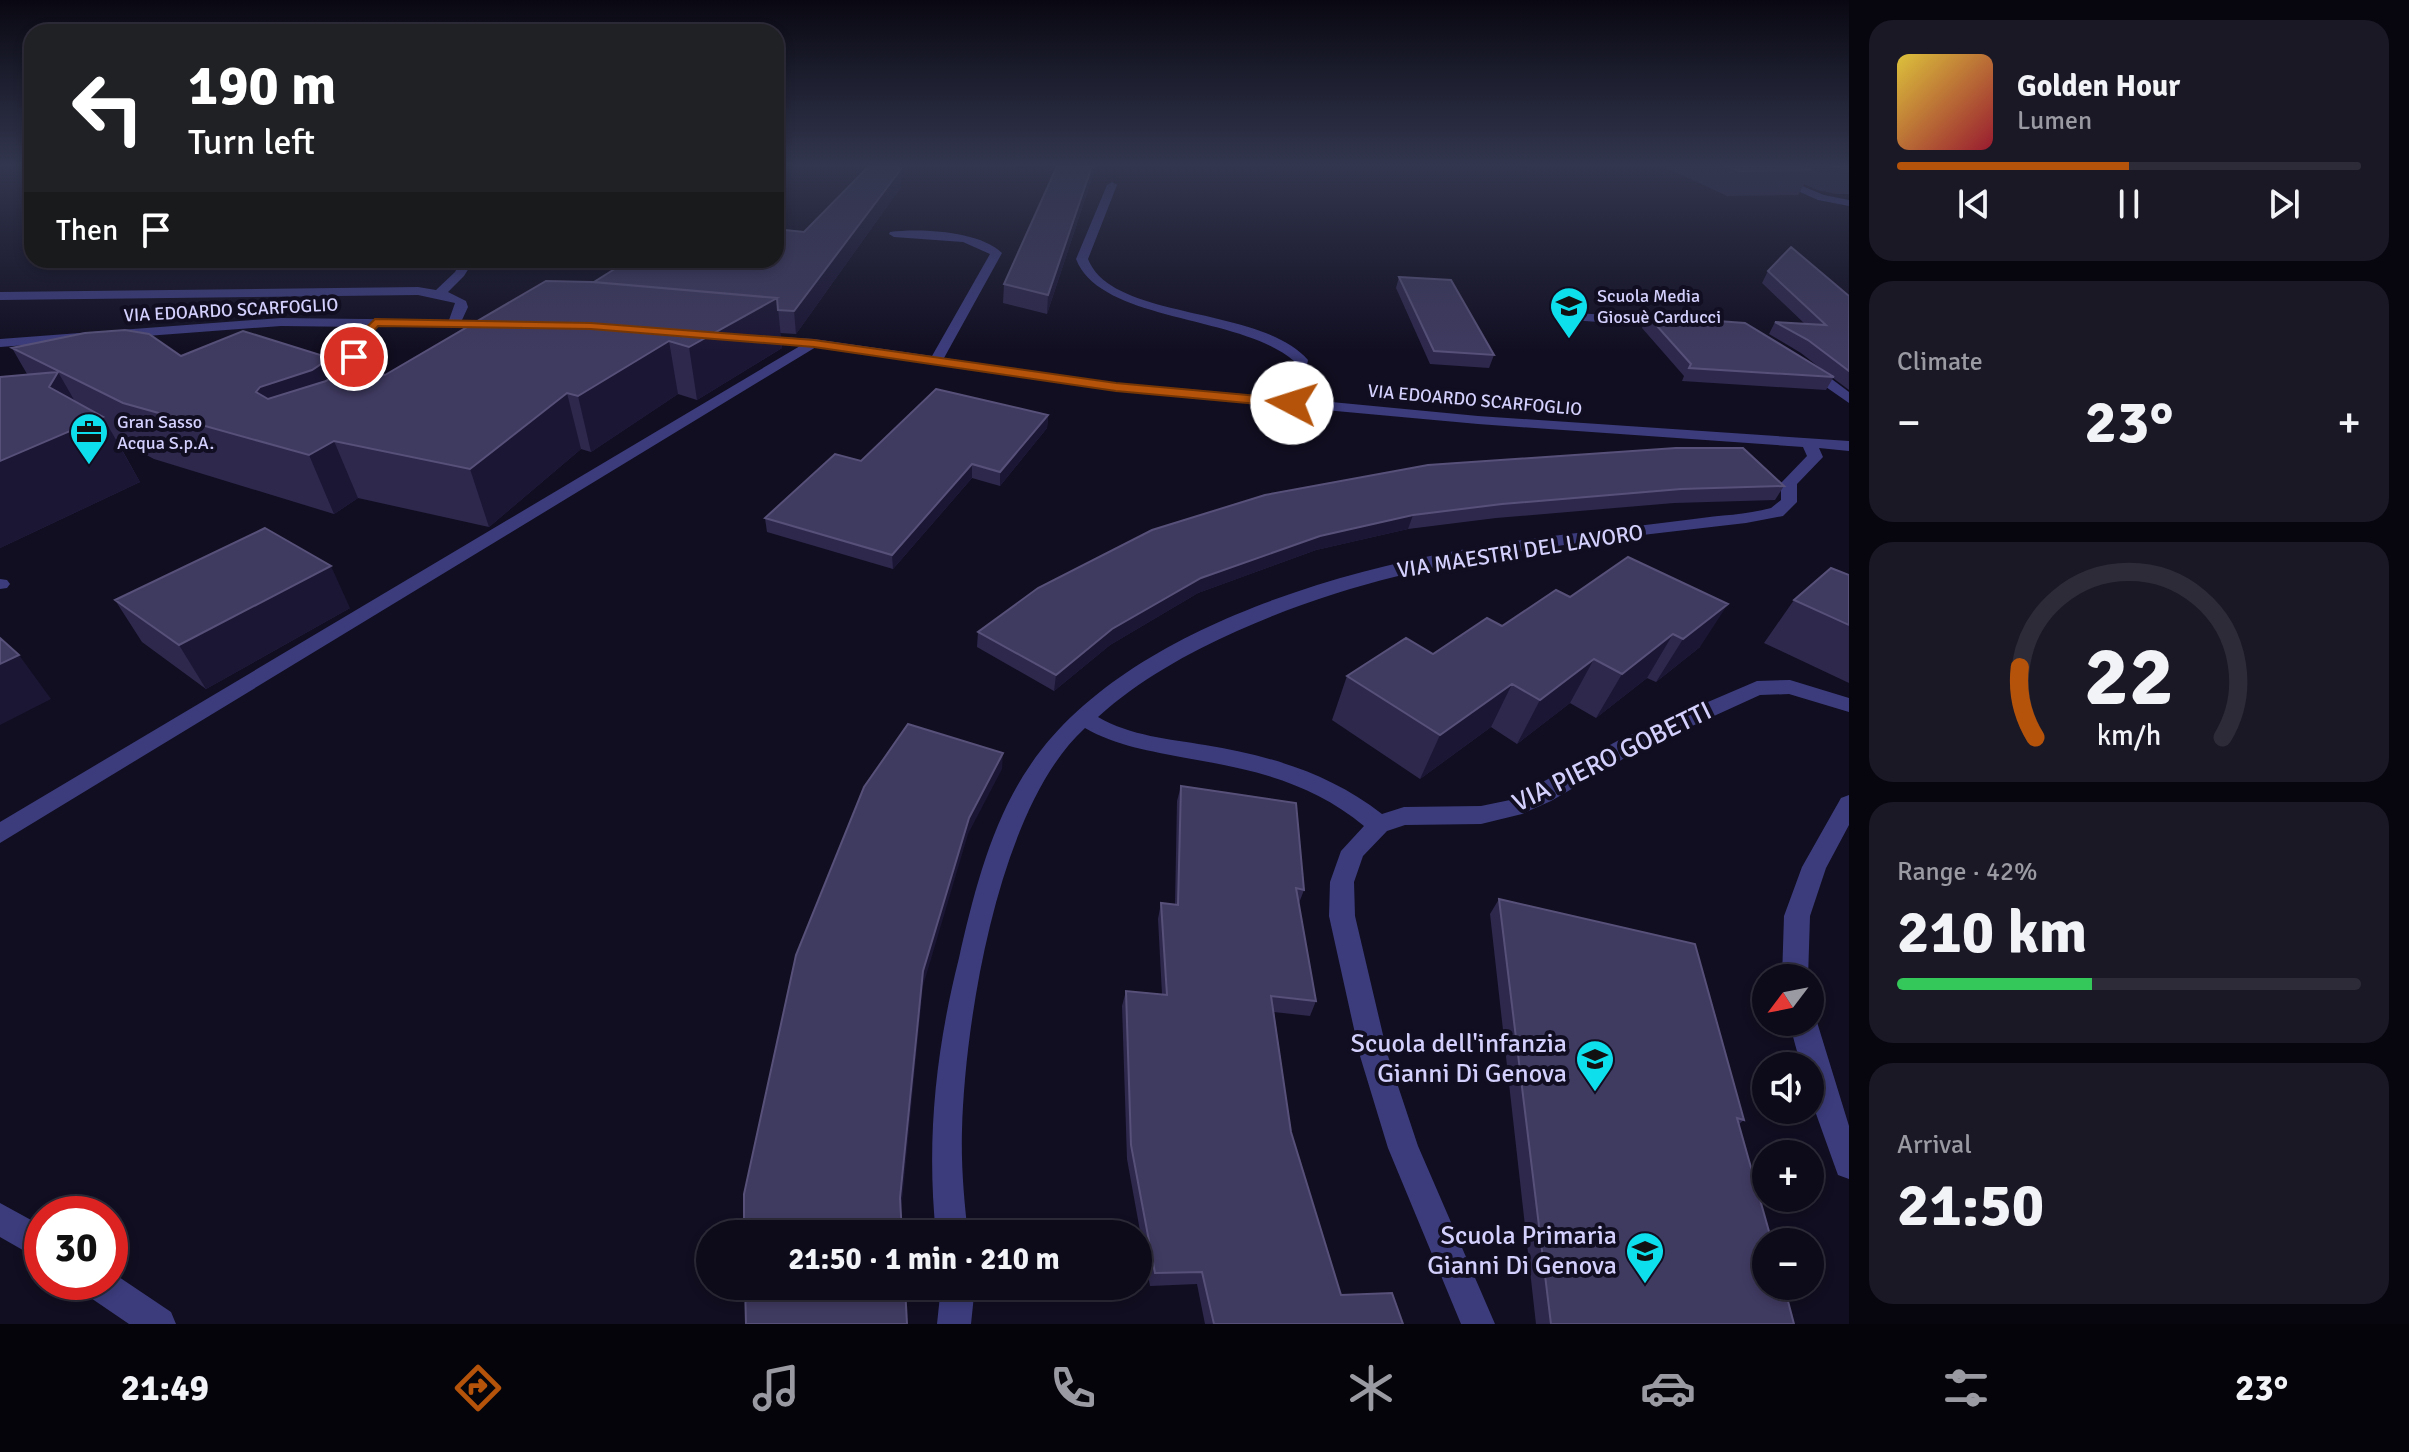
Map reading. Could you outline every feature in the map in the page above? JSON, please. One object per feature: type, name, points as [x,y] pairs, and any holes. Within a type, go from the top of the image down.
[{"type":"street","points":[[1095,228],[1082,259],[1085,272],[1101,285],[1137,300],[1185,316],[1236,327],[1286,349],[1301,360],[1292,403]]},
{"type":"street","points":[[894,234],[972,241],[989,246],[996,253],[935,362]]},
{"type":"street","points":[[439,294],[463,268]]},
{"type":"street","points":[[0,296],[392,290],[452,296],[462,304],[454,323]]},
{"type":"street","points":[[1560,316],[1682,324]]},
{"type":"street","points":[[367,405],[364,374],[352,352],[359,337],[375,322]]},
{"type":"street","name":"VIA EDOARDO SCARFOGLIO","points":[[0,343],[254,323],[513,324]]},
{"type":"street","name":"VIA EDOARDO SCARFOGLIO","points":[[746,337],[814,343],[1116,387],[1478,420],[1849,446]]},
{"type":"street","points":[[0,834],[814,343]]},
{"type":"street","points":[[1794,358],[1849,399]]},
{"type":"street","name":"VIA MAESTRI DEL LAVORO","points":[[951,1220],[946,1164],[952,1080],[960,1007],[978,930],[999,860],[1022,802],[1052,750],[1084,718],[1143,674],[1198,642],[1256,615],[1348,582],[1423,562],[1465,555],[1777,512],[1789,502],[1789,483],[1815,457],[1809,442]]},
{"type":"street","name":"VIA PIERO GOBETTI","points":[[1379,825],[1421,814],[1481,815],[1514,808],[1543,795],[1627,746],[1757,688],[1790,687],[1849,705]]},
{"type":"street","points":[[1084,718],[1118,737],[1257,762],[1314,780],[1356,805],[1379,825],[1360,841],[1347,865],[1342,882],[1342,916],[1374,1056],[1403,1148],[1478,1324]]},
{"type":"street","points":[[1795,964],[1797,916],[1814,867],[1845,819]]},
{"type":"street","points":[[1807,1036],[1831,1118],[1849,1164]]},
{"type":"street","points":[[0,1219],[24,1234]]},
{"type":"street","points":[[124,1300],[159,1324]]},
{"type":"street","points":[[954,1324],[957,1300]]},
{"type":"building","points":[[808,228],[857,228],[794,311],[778,310],[777,298],[594,282],[616,268],[784,268],[784,230],[804,232]]},
{"type":"building","points":[[1029,228],[1071,228],[1048,295],[1004,284]]},
{"type":"building","points":[[1791,247],[1849,296],[1849,371],[1808,340],[1775,322],[1826,325],[1768,271]]},
{"type":"building","points":[[1399,277],[1451,280],[1494,355],[1434,351]]},
{"type":"building","points":[[546,281],[777,298],[689,347],[669,341],[578,396],[567,393],[470,469],[334,441],[309,455],[123,403],[12,348],[85,333],[125,330],[149,334],[181,356],[243,331],[330,358],[312,370],[260,387],[256,392],[268,399],[326,381],[349,364],[385,375]]},
{"type":"building","points":[[1648,316],[1745,323],[1834,377],[1689,368],[1691,364]]},
{"type":"building","points":[[58,372],[49,387],[103,417],[0,461],[0,377]]},
{"type":"building","points":[[936,389],[1048,415],[1000,472],[972,464],[892,555],[765,518],[835,454],[861,461]]},
{"type":"building","points":[[1676,448],[1743,448],[1784,486],[1681,489],[1502,504],[1413,515],[1320,536],[1201,578],[1112,629],[1056,675],[978,632],[1038,588],[1152,530],[1265,495],[1428,465]]},
{"type":"building","points":[[265,528],[331,566],[179,645],[115,600]]},
{"type":"building","points":[[1628,557],[1728,604],[1683,639],[1673,634],[1622,674],[1594,659],[1540,700],[1512,684],[1440,735],[1347,676],[1406,638],[1433,654],[1487,618],[1502,626],[1556,590],[1570,597]]},
{"type":"building","points":[[1831,568],[1849,575],[1849,625],[1794,600]]},
{"type":"building","points":[[0,638],[19,655],[0,664]]},
{"type":"building","points":[[908,724],[1003,753],[969,818],[923,971],[900,1198],[901,1220],[744,1220],[744,1194],[796,955],[864,787]]},
{"type":"building","points":[[1181,786],[1296,803],[1304,890],[1296,888],[1316,1001],[1271,996],[1291,1132],[1341,1295],[1392,1293],[1403,1324],[1214,1324],[1202,1272],[1155,1273],[1152,1220],[1145,1220],[1131,1145],[1126,991],[1167,995],[1161,903],[1178,905]]},
{"type":"building","points":[[1499,899],[1695,944],[1744,1120],[1737,1118],[1752,1171],[1752,1212],[1764,1212],[1768,1228],[1752,1228],[1752,1300],[1788,1300],[1794,1324],[1551,1324]]},
{"type":"building","points":[[745,1300],[906,1300],[907,1324],[746,1324]]},
{"type":"place","name":"Scuola Media Giosuè Carducci","points":[[1569,340]]},
{"type":"place","name":"Gran Sasso Acqua S.p.A.","points":[[89,466]]},
{"type":"place","name":"Scuola dell'infanzia Gianni Di Genova","points":[[1595,1093]]},
{"type":"place","name":"Scuola Primaria Gianni Di Genova","points":[[1645,1285]]},
{"type":"route","points":[[354,357],[352,352],[359,337],[375,322],[591,326],[814,343],[1116,387],[1292,403]]}]
